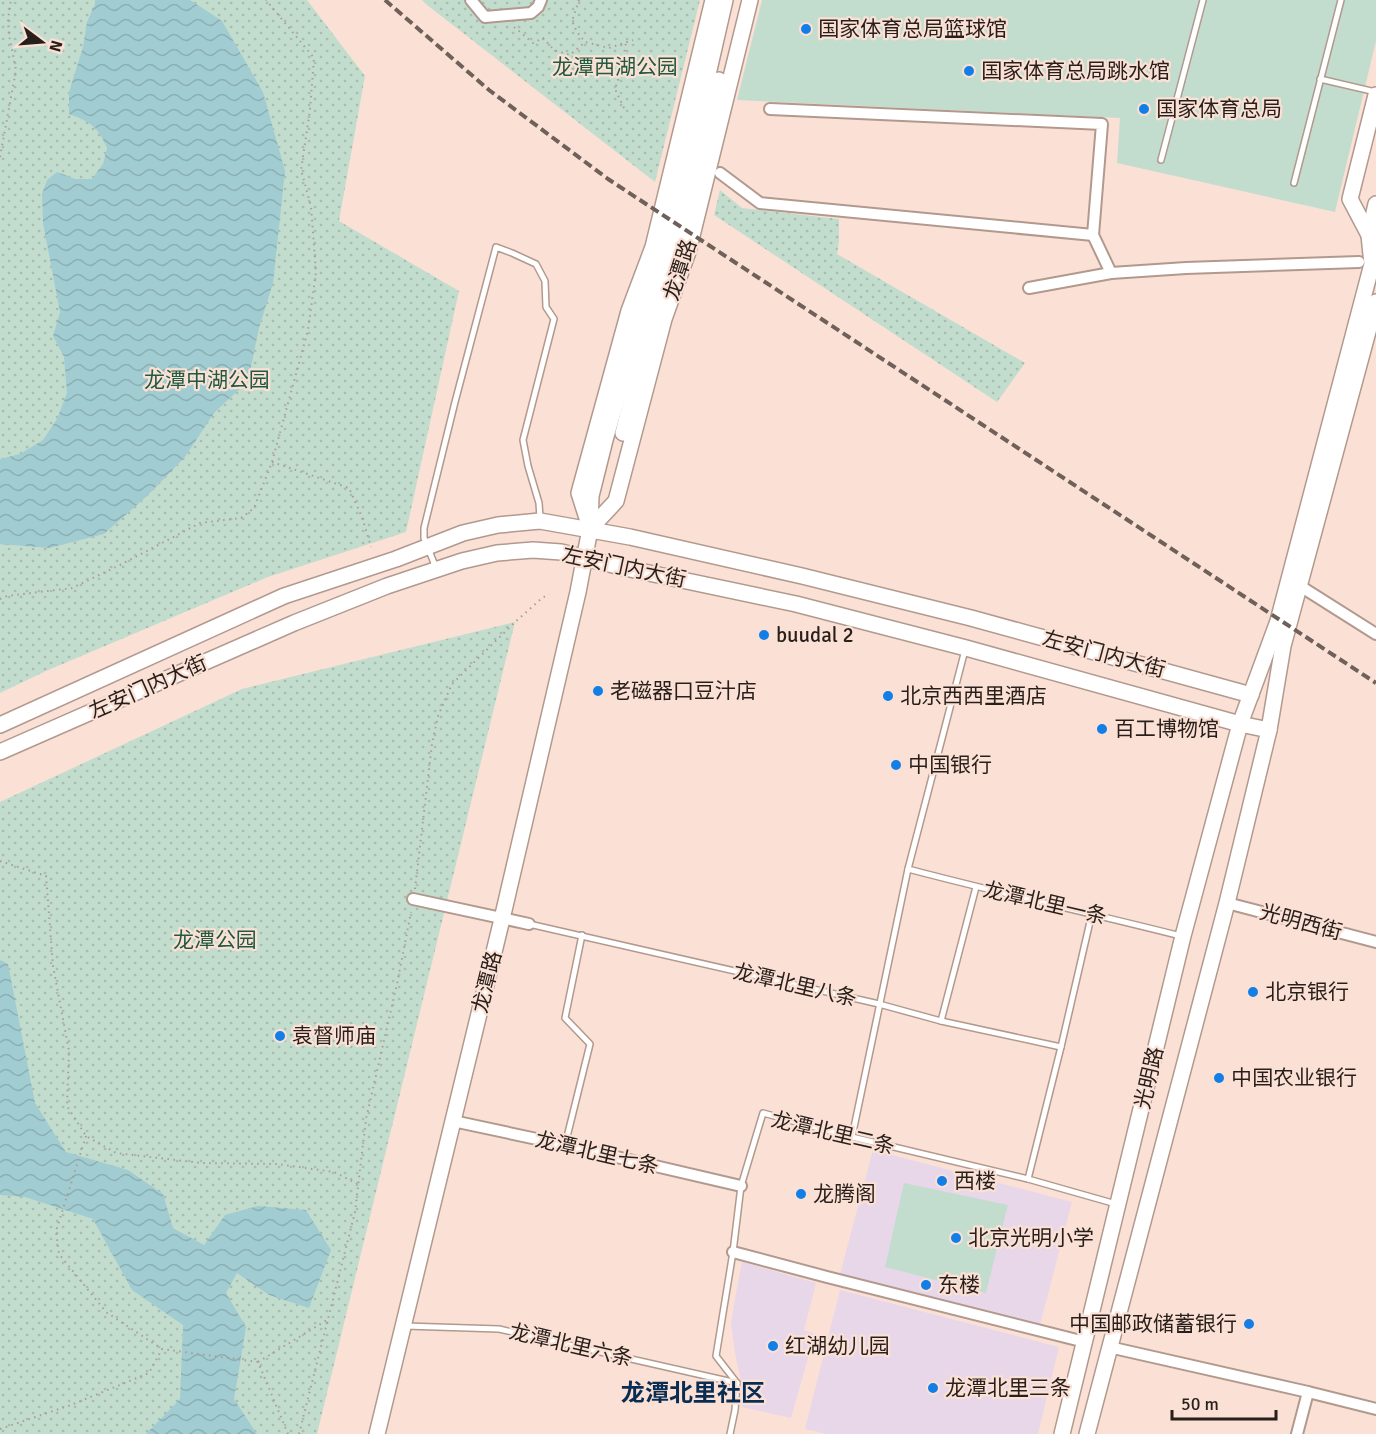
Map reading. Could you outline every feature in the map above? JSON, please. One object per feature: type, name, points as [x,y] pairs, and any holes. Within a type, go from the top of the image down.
[{"type":"street","points":[[471,0],[485,17],[531,13],[538,7],[541,0]]},
{"type":"street","name":"龙潭路","points":[[590,529],[579,493],[629,311],[653,248],[713,0]]},
{"type":"street","name":"龙潭路","points":[[377,1434],[502,919],[585,558],[590,529],[591,496],[642,312],[663,250],[687,166],[725,0]]},
{"type":"street","name":"龙潭路","points":[[590,529],[607,499],[653,316],[693,186],[739,0]]},
{"type":"street","name":"龙潭路","points":[[590,529],[616,501],[664,319],[688,252],[750,0]]},
{"type":"street","points":[[1372,236],[1350,199],[1376,93]]},
{"type":"street","points":[[770,109],[1102,124],[1093,235],[1111,273]]},
{"type":"street","points":[[720,173],[760,203],[1093,235]]},
{"type":"street","points":[[1029,288],[1111,273],[1186,267],[1369,264],[1376,204]]},
{"type":"street","name":"光明路","points":[[1062,1434],[1183,936],[1240,724],[1278,621],[1369,264]]},
{"type":"street","name":"光明路","points":[[1086,1434],[1227,903],[1269,730],[1283,646],[1376,302]]},
{"type":"street","name":"左安门内大街","points":[[0,725],[284,596],[427,548],[463,533],[498,525],[540,521],[630,537],[802,576],[960,615],[1251,695]]},
{"type":"street","name":"左安门内大街","points":[[0,752],[294,623],[387,586],[462,561],[497,553],[533,550],[561,552],[796,604],[1269,730]]},
{"type":"street","points":[[1300,586],[1376,634]]},
{"type":"street","points":[[413,899],[529,924]]},
{"type":"street","name":"光明西街","points":[[1227,903],[1376,942]]},
{"type":"street","name":"龙潭北里七条","points":[[453,1121],[741,1186]]},
{"type":"street","points":[[733,1252],[1085,1342]]},
{"type":"street","points":[[1109,1347],[1376,1409]]},
{"type":"street","points":[[1297,1434],[1308,1392]]},
{"type":"lane","points":[[1161,160],[1203,0]]},
{"type":"lane","points":[[1294,183],[1341,0]]},
{"type":"lane","points":[[1320,79],[1376,93]]},
{"type":"lane","points":[[437,570],[427,548],[424,528],[496,247],[536,264],[545,281],[546,307],[554,319],[523,440],[539,503],[540,521]]},
{"type":"lane","points":[[852,1137],[908,869],[966,648]]},
{"type":"lane","name":"龙潭北里一条","points":[[908,869],[1183,936]]},
{"type":"lane","points":[[940,1021],[976,887]]},
{"type":"lane","points":[[1028,1179],[1092,913]]},
{"type":"lane","name":"龙潭北里八条","points":[[529,924],[879,1004],[940,1021],[1061,1047]]},
{"type":"lane","points":[[565,1145],[590,1044],[565,1018],[582,935]]},
{"type":"lane","name":"龙潭北里二条","points":[[736,1383],[716,1356],[741,1186],[763,1113],[1119,1204]]},
{"type":"lane","name":"龙潭北里六条","points":[[404,1326],[499,1329],[736,1383]]},
{"type":"lane","points":[[730,1434],[735,1410],[736,1383]]},
{"type":"path","points":[[0,157],[16,70],[9,35],[8,19],[11,0]]},
{"type":"path","points":[[0,599],[7,596],[72,588],[200,523],[241,518],[254,508],[272,462],[308,330],[316,272],[311,206],[301,170],[310,110],[314,58],[266,0]]},
{"type":"path","points":[[579,0],[572,21],[585,42],[609,48],[633,40]]},
{"type":"path","points":[[505,15],[517,31],[533,43],[543,38],[554,50],[570,55],[585,42]]},
{"type":"path","points":[[624,108],[615,89],[622,68],[626,42]]},
{"type":"path","points":[[272,462],[349,488],[362,517],[371,547]]},
{"type":"path","points":[[298,1434],[355,1212],[366,1119],[397,984],[417,880],[432,744],[438,716],[452,684],[515,622],[549,594]]},
{"type":"path","points":[[0,861],[46,876],[53,966],[69,1051],[67,1106],[86,1136],[116,1153],[201,1163],[277,1164],[334,1172],[358,1184]]},
{"type":"path","points":[[86,1136],[56,1231],[59,1254],[106,1312],[162,1349],[258,1362],[327,1320]]},
{"type":"path","points":[[0,1429],[71,1405],[149,1373],[162,1349]]},
{"type":"path","points":[[258,1362],[288,1434]]},
{"type":"shaded area","name":"北京光明小学","points":[[873,1150],[1072,1202],[1040,1325],[840,1274]]},
{"type":"shaded area","name":"红湖幼儿园","points":[[742,1262],[816,1283],[804,1330],[815,1334],[791,1418],[742,1407],[743,1389],[731,1324]]},
{"type":"shaded area","name":"龙潭北里三条","points":[[840,1290],[1059,1347],[1038,1434],[827,1434],[805,1429]]},
{"type":"green space","name":"龙潭中湖公园","points":[[0,0],[307,0],[365,76],[339,221],[459,291],[406,532],[268,577],[46,671],[0,693]]},
{"type":"green space","name":"龙潭西湖公园","points":[[422,0],[700,0],[655,182],[427,5]]},
{"type":"green space","name":"国家体育总局","points":[[762,0],[1376,0],[1376,41],[1335,212],[1117,163],[1120,118],[737,100]]},
{"type":"green space","points":[[720,190],[742,208],[839,219],[837,254],[1025,363],[997,402],[714,215]]},
{"type":"green space","name":"龙潭公园","points":[[515,622],[317,1434],[0,1434],[0,802],[242,689]]},
{"type":"green space","points":[[904,1183],[1008,1205],[986,1293],[885,1267]]},
{"type":"water","points":[[95,0],[190,0],[222,21],[263,92],[285,171],[273,283],[259,328],[248,381],[214,413],[185,457],[147,496],[104,534],[49,548],[0,544],[0,459],[20,454],[43,440],[57,419],[67,393],[64,357],[53,336],[60,312],[43,223],[42,194],[47,180],[57,172],[75,179],[92,179],[103,164],[107,148],[97,130],[69,114],[69,92]]},
{"type":"water","points":[[0,960],[8,964],[35,1103],[66,1152],[128,1170],[163,1194],[173,1228],[204,1245],[225,1215],[258,1206],[306,1210],[331,1250],[309,1308],[269,1295],[237,1273],[226,1293],[246,1327],[234,1399],[257,1434],[146,1434],[180,1399],[183,1325],[132,1290],[93,1219],[25,1197],[0,1195]]},
{"type":"railway","points":[[385,0],[489,90],[608,179],[1376,683]]},
{"type":"place","name":"国家体育总局篮球馆","points":[[806,29]]},
{"type":"place","name":"国家体育总局跳水馆","points":[[969,71]]},
{"type":"place","name":"国家体育总局","points":[[1144,109]]},
{"type":"place","name":"buudal 2","points":[[764,635]]},
{"type":"place","name":"老磁器口豆汁店","points":[[598,691]]},
{"type":"place","name":"北京西西里酒店","points":[[888,696]]},
{"type":"place","name":"百工博物馆","points":[[1102,729]]},
{"type":"place","name":"中国银行","points":[[896,765]]},
{"type":"place","name":"北京银行","points":[[1253,992]]},
{"type":"place","name":"袁督师庙","points":[[280,1036]]},
{"type":"place","name":"中国农业银行","points":[[1219,1078]]},
{"type":"place","name":"西楼","points":[[942,1181]]},
{"type":"place","name":"龙腾阁","points":[[801,1194]]},
{"type":"place","name":"北京光明小学","points":[[956,1238]]},
{"type":"place","name":"东楼","points":[[926,1285]]},
{"type":"place","name":"中国邮政储蓄银行","points":[[1249,1324]]},
{"type":"place","name":"红湖幼儿园","points":[[773,1346]]},
{"type":"place","name":"龙潭北里三条","points":[[933,1388]]},
{"type":"district","name":"龙潭北里社区","points":[[693,1393]]}]
